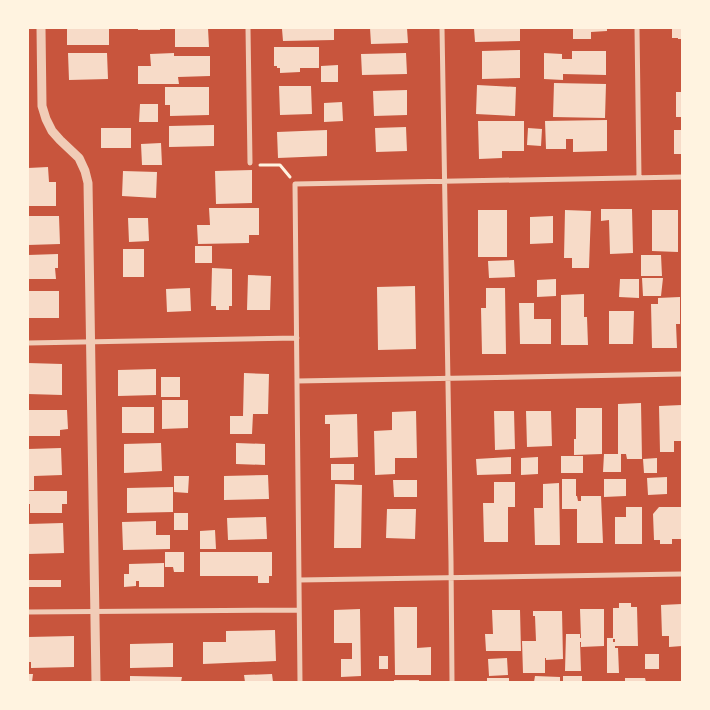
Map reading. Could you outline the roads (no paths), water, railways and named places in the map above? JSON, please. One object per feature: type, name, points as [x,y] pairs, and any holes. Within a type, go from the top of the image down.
[{"type":"street","points":[[40,28],[42,106],[44,113],[52,131],[79,158],[88,183],[96,682]]},
{"type":"street","points":[[248,28],[250,162]]},
{"type":"street","points":[[442,28],[452,682]]},
{"type":"street","points":[[637,28],[639,178]]},
{"type":"street","points":[[300,682],[295,184],[682,177]]},
{"type":"street","points":[[28,343],[296,338]]},
{"type":"street","points":[[297,381],[682,374]]},
{"type":"street","points":[[299,580],[682,574]]},
{"type":"street","points":[[28,612],[299,610]]}]
